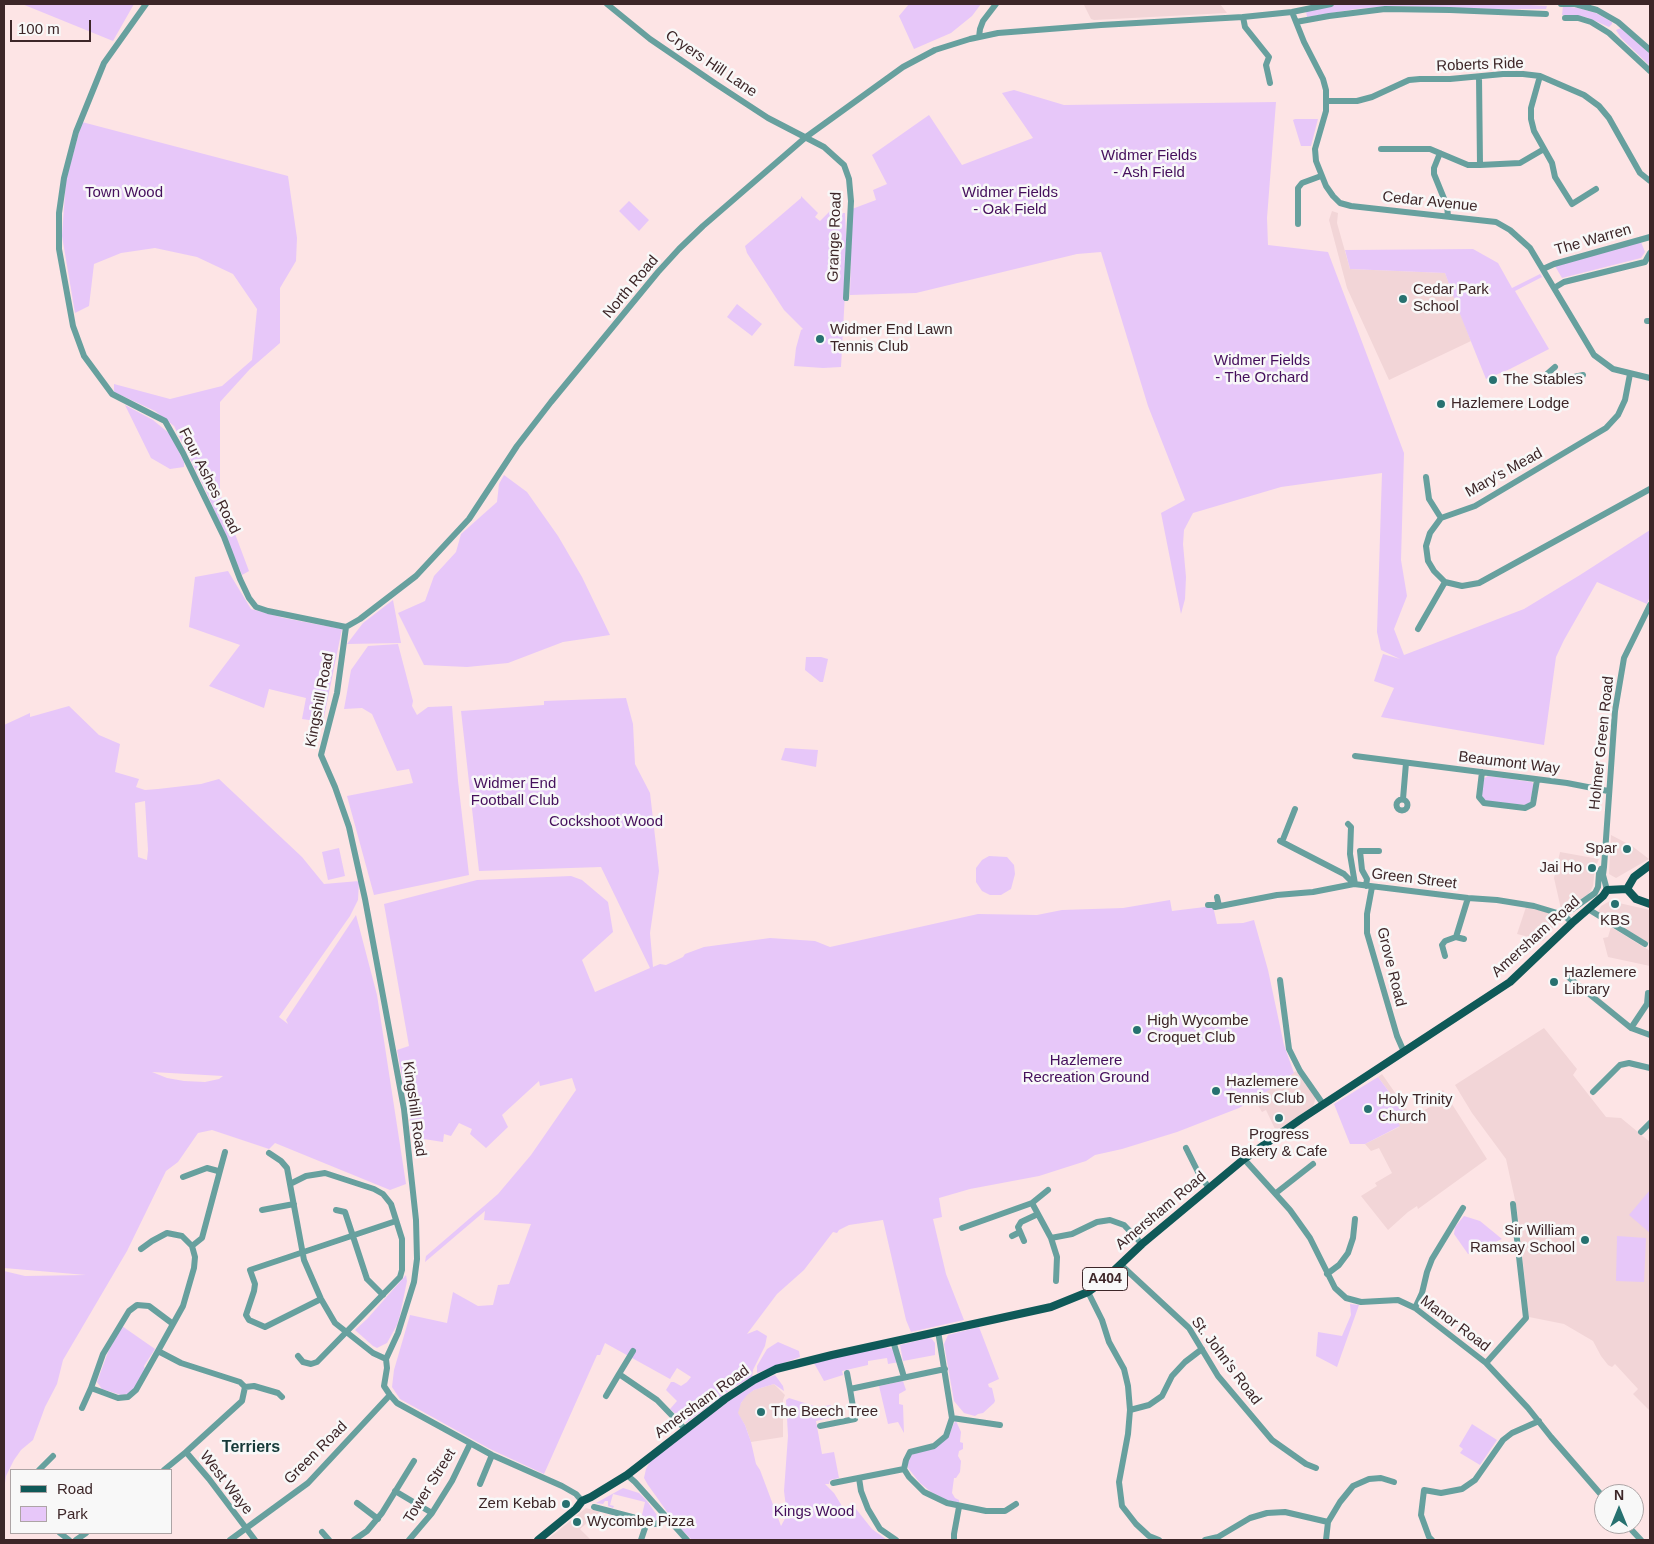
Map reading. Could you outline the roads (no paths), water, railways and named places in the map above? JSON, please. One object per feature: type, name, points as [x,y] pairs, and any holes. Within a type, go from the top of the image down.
[{"type":"main road","points":[[1627,889],[1634,877],[1650,865]]},
{"type":"main road","points":[[1607,890],[1627,889]]},
{"type":"main road","points":[[1627,889],[1636,899],[1650,904]]},
{"type":"main road","name":"Amersham Road","points":[[538,1540],[576,1509],[582,1501],[592,1497],[627,1475],[740,1389],[776,1369],[893,1341],[1051,1307],[1088,1292],[1244,1159],[1323,1104],[1510,982],[1603,896],[1607,890]]},
{"type":"street","name":"Four Ashes Road","points":[[146,4],[104,64],[76,132],[64,178],[59,213],[59,249],[73,326],[84,356],[112,394],[165,422],[184,453],[224,537],[243,586],[256,607],[346,627]]},
{"type":"street","name":"Cryers Hill Lane","points":[[607,4],[650,39],[716,84],[768,118],[806,137]]},
{"type":"street","points":[[979,37],[983,21],[996,4]]},
{"type":"street","name":"North Road","points":[[346,627],[360,619],[416,576],[469,519],[517,446],[663,266],[704,226],[806,137],[903,67],[935,50],[979,37],[1038,29],[1243,17],[1292,12],[1331,4]]},
{"type":"street","points":[[1561,4],[1597,7],[1618,22],[1650,50]]},
{"type":"street","points":[[1296,22],[1329,16],[1385,10],[1459,10],[1546,14]]},
{"type":"street","name":"Cedar Avenue","points":[[1292,12],[1304,42],[1323,79],[1327,101],[1315,149],[1316,161],[1321,176],[1340,203],[1351,206],[1496,222],[1510,230],[1530,248],[1594,356],[1614,369],[1650,378]]},
{"type":"street","points":[[1243,17],[1245,27],[1269,57],[1266,65],[1270,83]]},
{"type":"street","points":[[1565,18],[1578,18],[1609,32],[1650,71]]},
{"type":"street","points":[[1609,32],[1618,22]]},
{"type":"street","name":"Roberts Ride","points":[[1327,101],[1357,100],[1372,97],[1414,80],[1523,74],[1540,76],[1584,95],[1599,106],[1610,118],[1640,173],[1650,181]]},
{"type":"street","points":[[1540,76],[1531,108],[1531,119],[1534,131],[1552,163],[1555,177],[1570,205],[1596,189]]},
{"type":"street","points":[[1479,77],[1480,166]]},
{"type":"street","name":"Grange Road","points":[[806,137],[824,147],[844,165],[849,179],[851,201],[846,298]]},
{"type":"street","points":[[1381,149],[1430,149],[1468,165],[1480,166],[1520,163],[1544,149]]},
{"type":"street","points":[[1440,153],[1434,168],[1434,174],[1447,206],[1448,216]]},
{"type":"street","points":[[1298,224],[1298,188],[1302,183],[1321,176]]},
{"type":"street","name":"The Warren","points":[[1543,269],[1554,264],[1650,237],[1650,244]]},
{"type":"street","points":[[1554,288],[1564,282],[1645,262],[1650,253]]},
{"type":"street","points":[[1555,367],[1547,374],[1552,382],[1583,374]]},
{"type":"street","name":"Mary's Mead","points":[[1441,518],[1474,506],[1606,428],[1618,415],[1625,400],[1630,374]]},
{"type":"street","points":[[1426,477],[1429,499],[1441,518],[1430,533],[1426,546],[1428,561],[1434,571],[1445,582],[1462,586],[1479,583],[1650,489]]},
{"type":"street","points":[[1418,629],[1445,582]]},
{"type":"street","name":"Holmer Green Road","points":[[1607,890],[1603,875],[1615,711],[1624,658],[1650,605]]},
{"type":"street","name":"Kingshill Road","points":[[346,627],[337,693],[321,755],[336,787],[349,827],[365,899],[404,1109],[416,1220],[417,1259],[414,1282],[398,1333],[386,1359],[387,1368],[384,1386],[390,1395]]},
{"type":"street","name":"Beaumont Way","points":[[1355,756],[1482,772],[1608,791]]},
{"type":"street","points":[[1402,799],[1406,763]]},
{"type":"street","points":[[1482,772],[1479,797],[1484,803],[1525,808],[1533,804],[1537,780]]},
{"type":"street","points":[[1295,809],[1281,842],[1344,874],[1354,884]]},
{"type":"street","points":[[1348,824],[1351,827],[1353,838],[1350,854],[1354,884]]},
{"type":"street","points":[[1369,886],[1362,870],[1360,851],[1379,851]]},
{"type":"street","points":[[1564,915],[1595,893],[1598,887],[1599,873],[1604,867]]},
{"type":"street","name":"Green Street","points":[[1208,905],[1215,905],[1215,907],[1277,895],[1313,892],[1354,884],[1534,906],[1564,915],[1572,923]]},
{"type":"street","name":"Grove Road","points":[[1369,886],[1366,914],[1367,933],[1397,1036],[1404,1052]]},
{"type":"street","points":[[1217,897],[1219,906]]},
{"type":"street","points":[[1456,937],[1468,898]]},
{"type":"street","points":[[1588,909],[1645,944]]},
{"type":"street","points":[[1445,956],[1442,945],[1445,941],[1456,937],[1464,939]]},
{"type":"street","points":[[1567,976],[1630,1028],[1650,1035]]},
{"type":"street","points":[[1280,980],[1289,1049],[1300,1071],[1323,1104]]},
{"type":"street","points":[[1630,1028],[1647,1004],[1648,993]]},
{"type":"street","points":[[1593,1092],[1620,1065],[1629,1063],[1650,1068]]},
{"type":"street","points":[[1641,1132],[1650,1123]]},
{"type":"street","points":[[1186,1148],[1198,1172],[1209,1188]]},
{"type":"street","points":[[192,1246],[202,1238],[218,1171],[225,1152]]},
{"type":"street","points":[[269,1153],[282,1161],[287,1168],[304,1260],[336,1324],[373,1354],[386,1359]]},
{"type":"street","name":"Manor Road","points":[[1244,1159],[1276,1193],[1310,1238],[1335,1288],[1346,1298],[1361,1302],[1398,1300],[1415,1308],[1486,1363],[1539,1421],[1594,1486]]},
{"type":"street","points":[[1276,1193],[1313,1164]]},
{"type":"street","points":[[183,1177],[206,1168],[218,1171]]},
{"type":"street","points":[[290,1184],[306,1176],[325,1173],[374,1189],[383,1194],[391,1204],[402,1240],[402,1270],[400,1277],[317,1362],[311,1364],[303,1362],[298,1356]]},
{"type":"street","points":[[962,1228],[1032,1203],[1048,1190]]},
{"type":"street","points":[[1032,1203],[1051,1238],[1057,1257],[1056,1281]]},
{"type":"street","points":[[262,1210],[294,1204]]},
{"type":"street","points":[[1486,1363],[1526,1318],[1512,1204]]},
{"type":"street","points":[[1415,1308],[1422,1293],[1432,1259],[1463,1208]]},
{"type":"street","points":[[336,1210],[345,1212],[366,1279],[383,1295]]},
{"type":"street","points":[[1024,1241],[1018,1227],[1021,1222],[1038,1214]]},
{"type":"street","points":[[1327,1274],[1339,1265],[1348,1253],[1353,1238],[1355,1219]]},
{"type":"street","points":[[1051,1238],[1072,1234],[1097,1222],[1110,1220],[1124,1225],[1142,1244]]},
{"type":"street","points":[[322,1299],[265,1327],[249,1320],[246,1315],[255,1284],[250,1270],[396,1221]]},
{"type":"street","points":[[1012,1236],[1020,1232]]},
{"type":"street","points":[[91,1388],[118,1398],[128,1397],[136,1390],[183,1306],[194,1268],[195,1257],[192,1246],[182,1236],[167,1233],[150,1238],[141,1249]]},
{"type":"street","name":"St. John's Road","points":[[1120,1264],[1189,1328],[1218,1376],[1272,1440],[1306,1464],[1316,1468]]},
{"type":"street","points":[[1088,1292],[1102,1320],[1109,1342],[1124,1369],[1128,1386],[1130,1410],[1128,1434],[1119,1482],[1122,1506],[1136,1524],[1149,1536],[1159,1540]]},
{"type":"street","points":[[82,1408],[103,1354],[130,1311],[138,1305],[149,1306],[173,1324]]},
{"type":"street","points":[[938,1331],[952,1418],[946,1436],[934,1446],[910,1452],[904,1469],[924,1492],[946,1503],[986,1511],[1004,1511],[1016,1504]]},
{"type":"street","points":[[893,1341],[904,1377]]},
{"type":"street","points":[[1130,1410],[1149,1405],[1162,1396],[1172,1376],[1185,1362],[1202,1349]]},
{"type":"street","points":[[158,1350],[181,1363],[240,1382],[245,1387]]},
{"type":"street","points":[[606,1396],[633,1351]]},
{"type":"street","points":[[850,1389],[945,1369]]},
{"type":"street","points":[[820,1426],[855,1419],[847,1373]]},
{"type":"street","points":[[619,1374],[658,1400],[685,1429]]},
{"type":"street","points":[[245,1387],[254,1386],[278,1393],[282,1397]]},
{"type":"street","points":[[165,1469],[242,1401],[245,1387]]},
{"type":"street","points":[[390,1395],[398,1403],[470,1444],[562,1486],[576,1494],[582,1501]]},
{"type":"street","name":"Green Road","points":[[230,1540],[308,1483],[390,1395]]},
{"type":"street","points":[[952,1418],[1000,1425]]},
{"type":"street","points":[[1432,1540],[1429,1537],[1421,1515],[1424,1490],[1441,1492],[1462,1489],[1475,1480],[1503,1440],[1512,1432],[1539,1421]]},
{"type":"street","name":"Tower Street","points":[[409,1540],[432,1513],[452,1481],[470,1444]]},
{"type":"street","name":"West Waye","points":[[186,1452],[255,1540]]},
{"type":"street","points":[[480,1484],[492,1455]]},
{"type":"street","points":[[40,1469],[53,1456]]},
{"type":"street","points":[[354,1540],[367,1531],[378,1519],[414,1461]]},
{"type":"street","points":[[833,1483],[904,1469]]},
{"type":"street","points":[[627,1475],[636,1482],[686,1540]]},
{"type":"street","points":[[859,1478],[861,1491],[868,1509],[880,1529],[896,1540]]},
{"type":"street","points":[[1326,1540],[1328,1522],[1340,1502],[1353,1486],[1369,1479],[1381,1478],[1394,1482]]},
{"type":"street","points":[[395,1491],[432,1513]]},
{"type":"street","points":[[357,1503],[378,1519]]},
{"type":"street","points":[[594,1507],[656,1524],[667,1518]]},
{"type":"street","points":[[954,1540],[960,1507]]},
{"type":"street","points":[[1205,1540],[1218,1537],[1250,1518],[1267,1513],[1285,1512],[1328,1522]]},
{"type":"street","points":[[641,1540],[647,1522]]},
{"type":"street","points":[[322,1532],[328,1540]]},
{"type":"place","name":"Cedar Park School","points":[[1403,299]]},
{"type":"place","name":"Widmer End Lawn Tennis Club","points":[[820,339]]},
{"type":"place","name":"The Stables","points":[[1493,380]]},
{"type":"place","name":"Hazlemere Lodge","points":[[1441,404]]},
{"type":"place","name":"Spar","points":[[1627,849]]},
{"type":"place","name":"Jai Ho","points":[[1592,868]]},
{"type":"place","name":"KBS","points":[[1615,904]]},
{"type":"place","name":"Hazlemere Library","points":[[1554,982]]},
{"type":"place","name":"High Wycombe Croquet Club","points":[[1137,1030]]},
{"type":"place","name":"Hazlemere Tennis Club","points":[[1216,1091]]},
{"type":"place","name":"Holy Trinity Church","points":[[1368,1109]]},
{"type":"place","name":"Progress Bakery & Cafe","points":[[1279,1118]]},
{"type":"place","name":"Sir William Ramsay School","points":[[1585,1240]]},
{"type":"place","name":"The Beech Tree","points":[[761,1412]]},
{"type":"place","name":"Zem Kebab","points":[[566,1504]]},
{"type":"place","name":"Wycombe Pizza","points":[[577,1522]]},
{"type":"district","name":"Terriers","points":[[251,1448]]},
{"type":"park label","name":"Widmer Fields - Ash Field","points":[[1149,164]]},
{"type":"park label","name":"Town Wood","points":[[124,193]]},
{"type":"park label","name":"Widmer Fields - Oak Field","points":[[1010,202]]},
{"type":"park label","name":"Widmer Fields - The Orchard","points":[[1262,370]]},
{"type":"park label","name":"Widmer End Football Club","points":[[515,792]]},
{"type":"park label","name":"Cockshoot Wood","points":[[606,822]]},
{"type":"park label","name":"Hazlemere Recreation Ground","points":[[1086,1070]]},
{"type":"park label","name":"Kings Wood","points":[[814,1512]]}]
